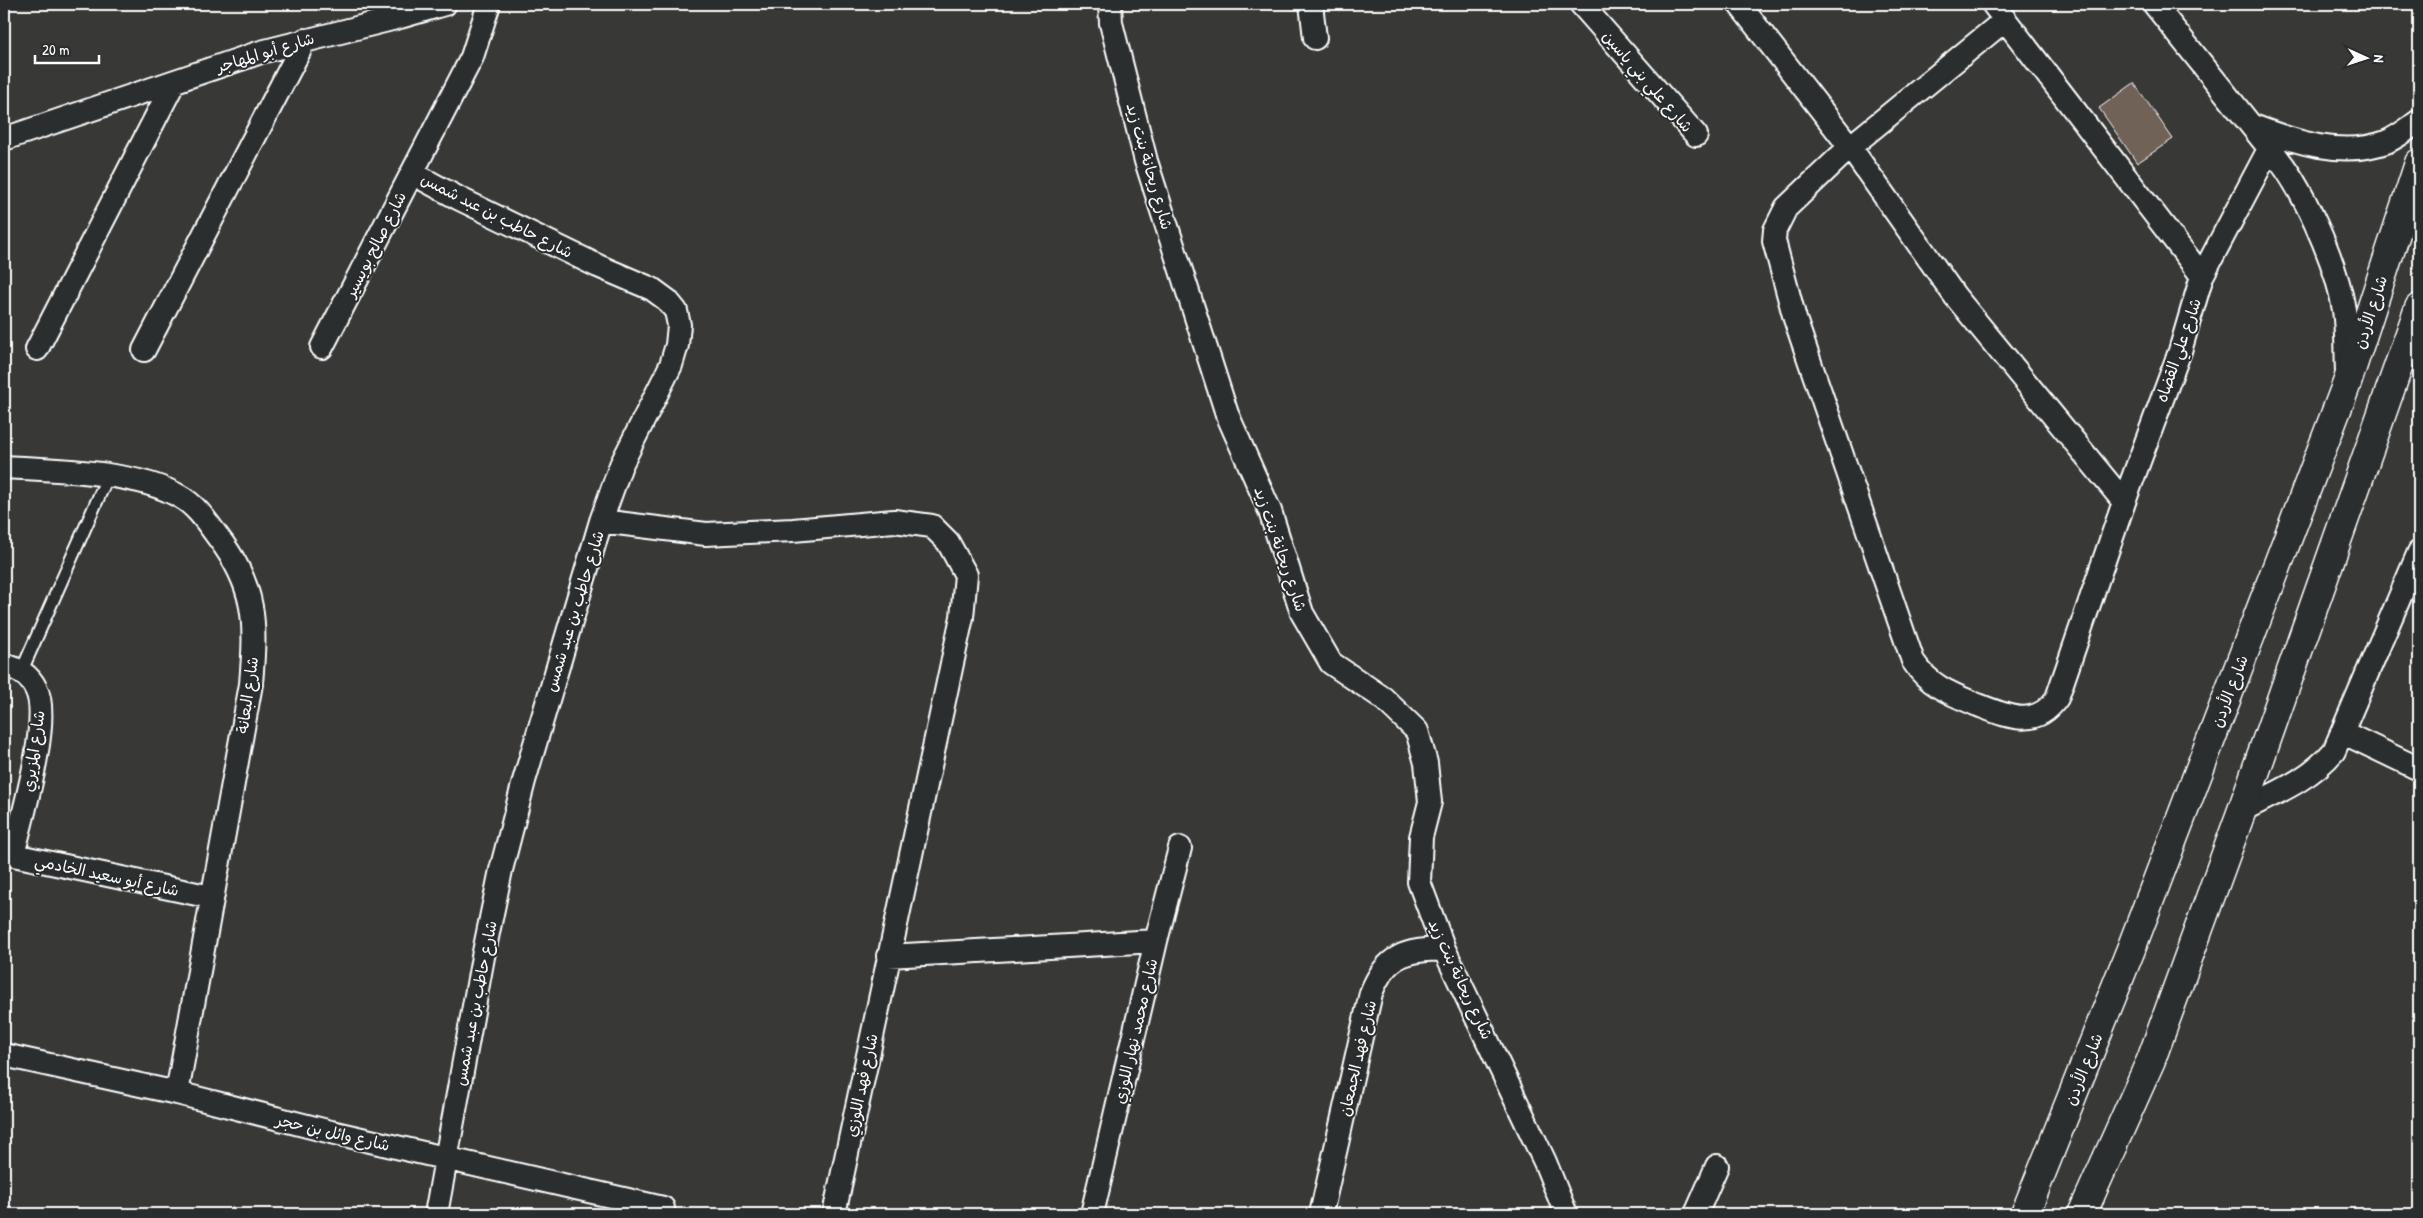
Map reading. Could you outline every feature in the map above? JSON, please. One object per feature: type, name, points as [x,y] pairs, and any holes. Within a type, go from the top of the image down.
[{"type":"highway","name":"شارع الأردن","points":[[2025,1214],[2135,939],[2347,383],[2419,163]]},
{"type":"highway","points":[[2082,1214],[2151,1060],[2242,810],[2419,308]]},
{"type":"street","name":"شارع أبو المهاجر","points":[[4,139],[261,52],[445,4]]},
{"type":"street","name":"شارع صالح بويسير","points":[[322,347],[472,57],[490,4]]},
{"type":"street","name":"شارع ريحانة بنت زيد","points":[[1110,4],[1111,23],[1146,161],[1227,414],[1270,511],[1302,613],[1331,662],[1383,698],[1417,731],[1426,763],[1430,802],[1421,837],[1419,882],[1444,949],[1545,1162],[1566,1214]]},
{"type":"street","points":[[1311,4],[1315,38]]},
{"type":"street","name":"شارع علي بني ياسين","points":[[1581,4],[1696,135]]},
{"type":"street","points":[[1739,4],[1850,148],[1955,296],[2124,502]]},
{"type":"street","points":[[2157,5],[2253,126],[2273,141],[2282,162],[2307,207],[2333,270],[2344,309],[2347,383]]},
{"type":"street","points":[[1850,148],[1999,12]]},
{"type":"street","name":"شارع علي القضاه","points":[[1850,148],[1786,208],[1780,217],[1774,241],[1795,319],[1913,661],[1927,679],[1944,692],[2012,718],[2028,718],[2050,709],[2057,698],[2124,502],[2180,351],[2202,276],[1999,12]]},
{"type":"street","points":[[144,350],[305,40]]},
{"type":"street","points":[[37,349],[174,82]]},
{"type":"street","points":[[2273,141],[2357,150],[2388,141],[2419,121]]},
{"type":"street","points":[[2202,276],[2273,141]]},
{"type":"street","name":"شارع حاطب بن عبد شمس","points":[[412,172],[458,198],[598,266],[652,289],[667,300],[676,311],[679,325],[671,365],[621,465],[601,521],[545,705],[501,870],[436,1214]]},
{"type":"street","name":"شارع البعانة","points":[[4,467],[108,476],[153,485],[179,496],[198,511],[226,547],[241,572],[250,597],[255,629],[251,684],[211,896],[177,1093]]},
{"type":"street","name":"شارع فهد اللوزي","points":[[601,521],[706,534],[793,530],[894,521],[932,526],[948,542],[966,575],[962,617],[834,1214]]},
{"type":"street","points":[[2242,810],[2304,779],[2321,767],[2334,751],[2344,733],[2419,552]]},
{"type":"street","name":"شارع المزيري","points":[[8,854],[32,777],[41,711],[37,689],[13,667]]},
{"type":"street","points":[[2344,733],[2419,769]]},
{"type":"street","name":"شارع محمد نهار اللوزي","points":[[1092,1214],[1156,941],[1180,848]]},
{"type":"street","name":"شارع أبو سعيد الخادمي","points":[[8,854],[211,896]]},
{"type":"street","points":[[888,956],[1156,941]]},
{"type":"street","name":"شارع فهد الجمعان","points":[[1321,1214],[1371,993],[1377,978],[1391,961],[1404,953],[1444,949]]},
{"type":"street","name":"شارع وائل بن حجر","points":[[4,1056],[177,1093],[331,1132],[663,1208]]},
{"type":"street","points":[[1696,1214],[1718,1166]]},
{"type":"lane","points":[[13,667],[108,476]]},
{"type":"building","points":[[2134,83],[2173,139],[2137,163],[2099,108]]}]
